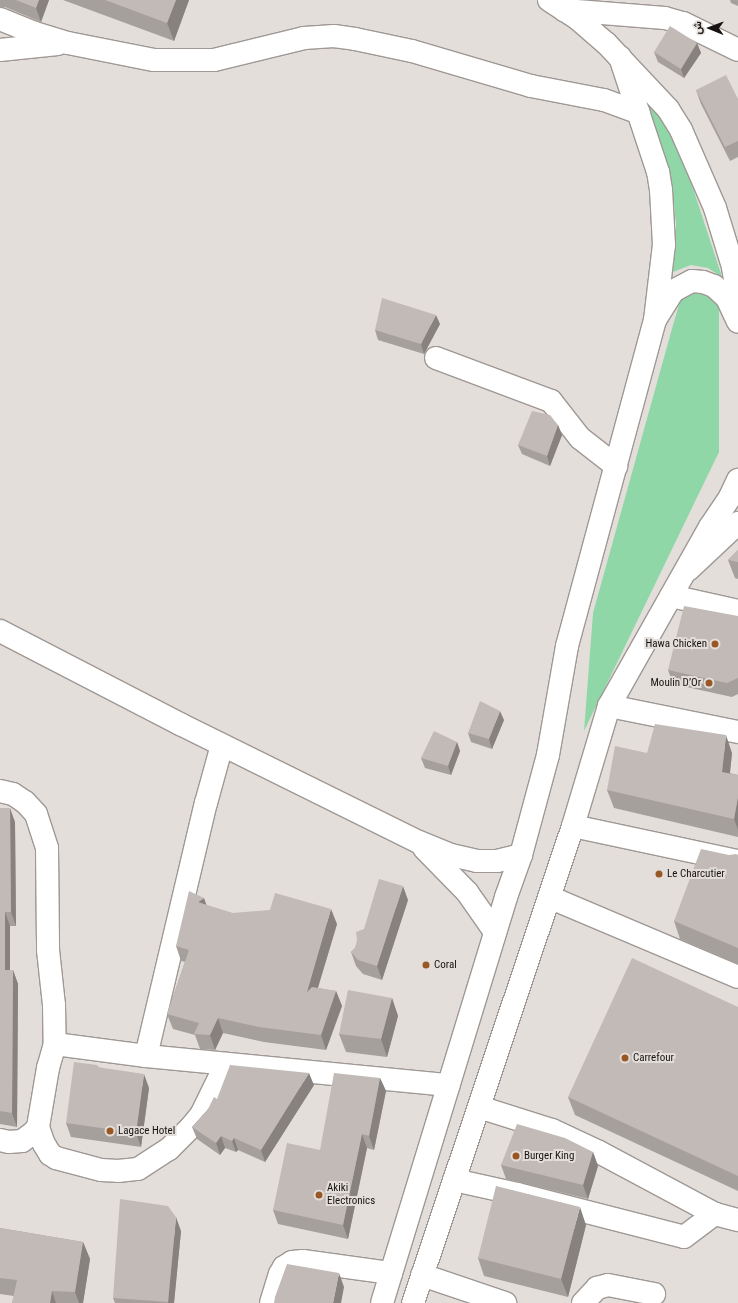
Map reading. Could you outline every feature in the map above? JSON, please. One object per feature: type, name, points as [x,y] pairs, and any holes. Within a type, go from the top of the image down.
[{"type":"main road","points":[[557,5],[665,18],[683,23],[738,50]]},
{"type":"main road","points":[[557,5],[590,29],[620,57],[668,109],[681,130],[715,208],[733,267],[738,300]]},
{"type":"main road","points":[[0,19],[35,33],[68,43],[154,60],[193,61],[228,58],[304,38],[334,36],[348,38],[412,51],[531,86],[604,100],[639,113]]},
{"type":"main road","points":[[0,50],[68,43]]},
{"type":"main road","points":[[382,1303],[495,932],[521,855],[548,755],[567,646],[655,320],[664,245],[663,208],[658,172],[620,57]]},
{"type":"main road","points":[[655,320],[673,291],[692,281],[704,282],[714,286],[727,298],[738,322]]},
{"type":"main road","points":[[436,358],[551,401],[580,438],[616,466]]},
{"type":"main road","points":[[413,1303],[573,826],[609,706],[710,527],[730,497],[738,480]]},
{"type":"main road","points":[[683,574],[738,523]]},
{"type":"main road","points":[[671,596],[738,611]]},
{"type":"main road","points":[[0,631],[222,745],[420,842],[452,854],[477,861],[497,861],[521,855]]},
{"type":"main road","points":[[609,706],[738,732]]},
{"type":"main road","points":[[146,1056],[206,803],[222,745]]},
{"type":"main road","points":[[0,791],[13,794],[29,806],[36,814],[47,848],[48,950],[54,1005],[55,1044],[48,1068],[38,1127],[44,1144],[50,1154],[56,1158],[101,1170],[118,1171],[138,1169],[169,1149],[192,1126],[201,1115],[226,1064]]},
{"type":"main road","points":[[573,826],[738,861]]},
{"type":"main road","points":[[420,842],[467,892],[495,932]]},
{"type":"main road","points":[[549,898],[738,978]]},
{"type":"main road","points":[[55,1044],[146,1056],[449,1085]]},
{"type":"main road","points":[[479,1107],[552,1130],[599,1152],[715,1214],[738,1220]]},
{"type":"main road","points":[[0,1140],[8,1142],[22,1141],[33,1133],[38,1127]]},
{"type":"main road","points":[[454,1180],[517,1194],[684,1237],[715,1214]]},
{"type":"main road","points":[[271,1303],[280,1274],[284,1267],[292,1262],[303,1261],[391,1274]]},
{"type":"main road","points":[[422,1276],[505,1303]]},
{"type":"main road","points":[[583,1303],[597,1288],[608,1285],[654,1294]]},
{"type":"green space","points":[[640,89],[660,116],[687,170],[722,277],[708,268],[691,265],[673,272],[676,224],[672,186],[663,150]]},
{"type":"green space","points":[[691,291],[704,293],[713,297],[719,308],[719,452],[584,731],[593,613],[681,298]]},
{"type":"building","points":[[16,0],[39,0],[36,8]]},
{"type":"building","points":[[105,0],[176,0],[167,23]]},
{"type":"building","points":[[670,26],[697,43],[681,69],[654,52]]},
{"type":"building","points":[[726,75],[738,99],[738,141],[725,147],[696,90]]},
{"type":"building","points":[[382,298],[436,315],[421,344],[375,330]]},
{"type":"building","points":[[532,411],[550,415],[558,425],[547,456],[518,445]]},
{"type":"building","points":[[738,550],[738,562],[728,560]]},
{"type":"building","points":[[684,606],[738,616],[738,678],[727,683],[668,670]]},
{"type":"building","points":[[480,701],[500,711],[489,739],[468,733]]},
{"type":"building","points":[[655,724],[726,735],[722,772],[738,775],[738,797],[734,819],[607,790],[615,746],[647,753]]},
{"type":"building","points":[[434,731],[457,742],[448,766],[421,758]]},
{"type":"building","points":[[0,808],[10,808],[11,912],[5,912],[5,970],[13,970],[12,1113],[0,1111]]},
{"type":"building","points":[[701,849],[729,855],[738,855],[738,948],[674,921]]},
{"type":"building","points":[[379,879],[403,886],[377,966],[358,960],[351,952],[355,948],[357,940],[356,932],[364,929]]},
{"type":"building","points":[[189,891],[204,898],[198,902],[232,913],[270,910],[275,893],[331,909],[307,992],[312,987],[336,991],[321,1035],[259,1027],[218,1018],[210,1035],[194,1034],[199,1023],[167,1014],[189,950],[176,946]]},
{"type":"building","points":[[632,958],[738,1007],[738,1176],[568,1097]]},
{"type":"building","points":[[348,990],[392,998],[381,1039],[339,1034]]},
{"type":"building","points":[[74,1062],[144,1074],[136,1133],[66,1123]]},
{"type":"building","points":[[230,1065],[309,1073],[261,1150],[234,1138],[232,1141],[221,1136],[216,1143],[192,1127],[207,1111],[214,1097],[217,1099]]},
{"type":"building","points":[[334,1073],[380,1078],[369,1136],[362,1134],[343,1225],[273,1210],[287,1143],[320,1150]]},
{"type":"building","points":[[517,1124],[565,1138],[593,1152],[583,1185],[501,1165]]},
{"type":"building","points":[[496,1186],[580,1207],[561,1279],[478,1258]]},
{"type":"building","points":[[120,1199],[168,1206],[176,1217],[168,1302],[113,1298]]},
{"type":"building","points":[[0,1228],[83,1242],[75,1292],[52,1291],[50,1303],[12,1303],[17,1280],[0,1278]]},
{"type":"building","points":[[287,1264],[339,1273],[333,1303],[274,1303]]},
{"type":"place","name":"Hawa Chicken","points":[[715,644]]},
{"type":"place","name":"Moulin D’Or","points":[[709,683]]},
{"type":"place","name":"Le Charcutier","points":[[659,874]]},
{"type":"place","name":"Coral","points":[[426,965]]},
{"type":"place","name":"Carrefour","points":[[625,1058]]},
{"type":"place","name":"Lagace Hotel","points":[[110,1131]]},
{"type":"place","name":"Burger King","points":[[516,1156]]},
{"type":"place","name":"Akiki Electronics","points":[[319,1195]]}]
